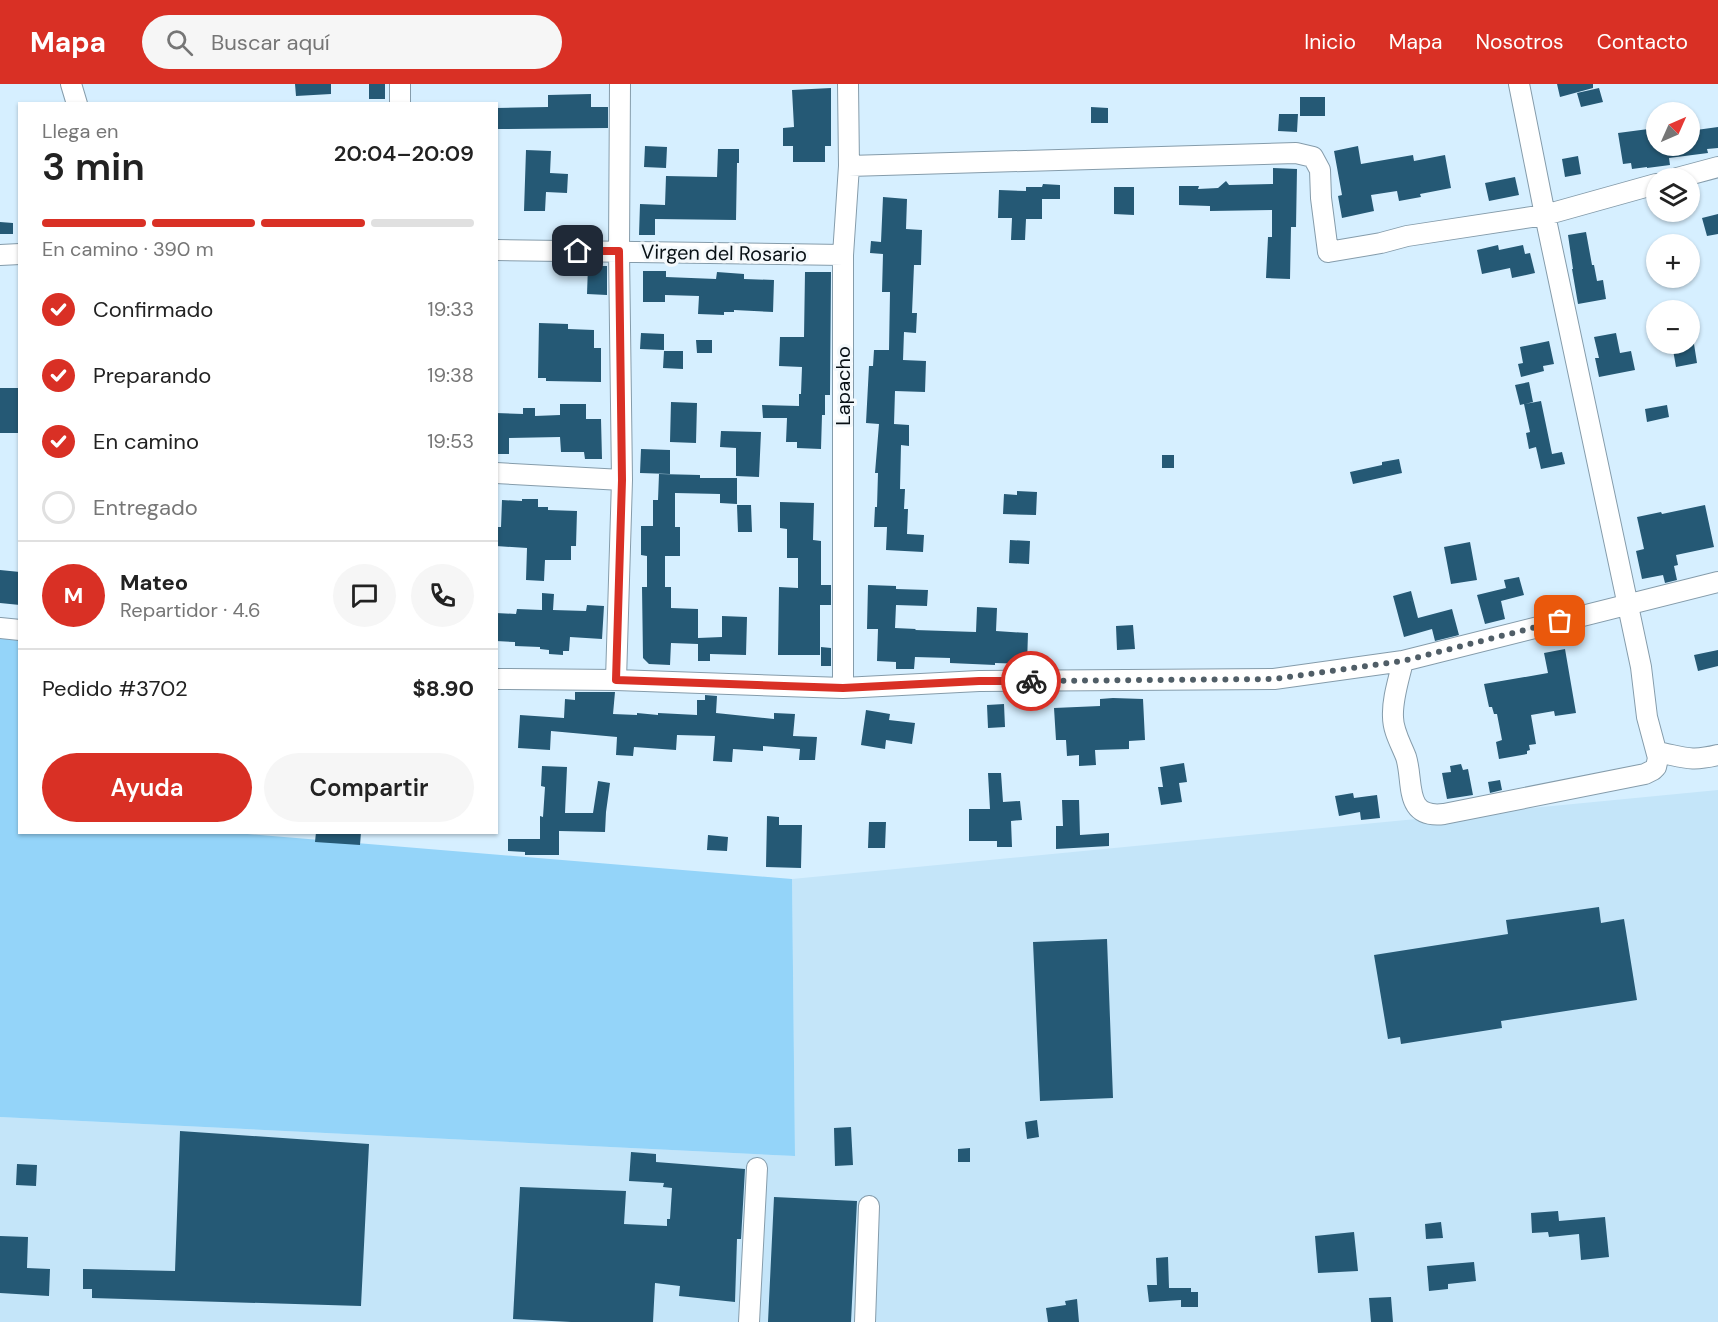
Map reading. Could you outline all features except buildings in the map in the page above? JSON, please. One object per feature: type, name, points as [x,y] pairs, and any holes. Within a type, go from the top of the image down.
[{"type":"street","points":[[71,84],[76,102]]},
{"type":"street","points":[[400,84],[400,102]]},
{"type":"street","points":[[616,680],[622,480],[619,251],[620,84]]},
{"type":"street","name":"Lapacho","points":[[843,688],[843,255],[849,166],[848,84]]},
{"type":"street","points":[[1403,661],[1393,712],[1394,727],[1407,760],[1413,799],[1420,809],[1427,813],[1444,814],[1645,774],[1656,767],[1658,758],[1647,717],[1641,667],[1519,84]]},
{"type":"street","points":[[849,166],[1296,153],[1313,156],[1320,170],[1328,252],[1407,236],[1545,215],[1646,187]]},
{"type":"street","points":[[1700,172],[1718,167]]},
{"type":"street","name":"Virgen del Rosario","points":[[498,250],[843,255]]},
{"type":"street","points":[[0,255],[18,254]]},
{"type":"street","points":[[498,473],[622,480]]},
{"type":"street","points":[[498,679],[616,680],[843,688],[979,681],[1274,679],[1403,661],[1718,582]]},
{"type":"street","points":[[0,628],[18,630]]},
{"type":"street","points":[[1657,752],[1688,759],[1703,759],[1718,755]]},
{"type":"street","points":[[749,1322],[757,1168]]},
{"type":"street","points":[[865,1322],[869,1206]]},
{"type":"shaded area","points":[[0,631],[18,633],[18,834],[248,834],[792,879],[795,1156],[0,1117]]},
{"type":"shaded area","points":[[1718,790],[1718,1322],[0,1322],[0,1117],[795,1156],[792,879]]},
{"type":"way so far","points":[[1031,681],[1274,679],[1403,661],[1560,621]]},
{"type":"route","points":[[578,251],[619,251],[622,480],[616,680],[843,688],[979,681],[1031,681]]}]
